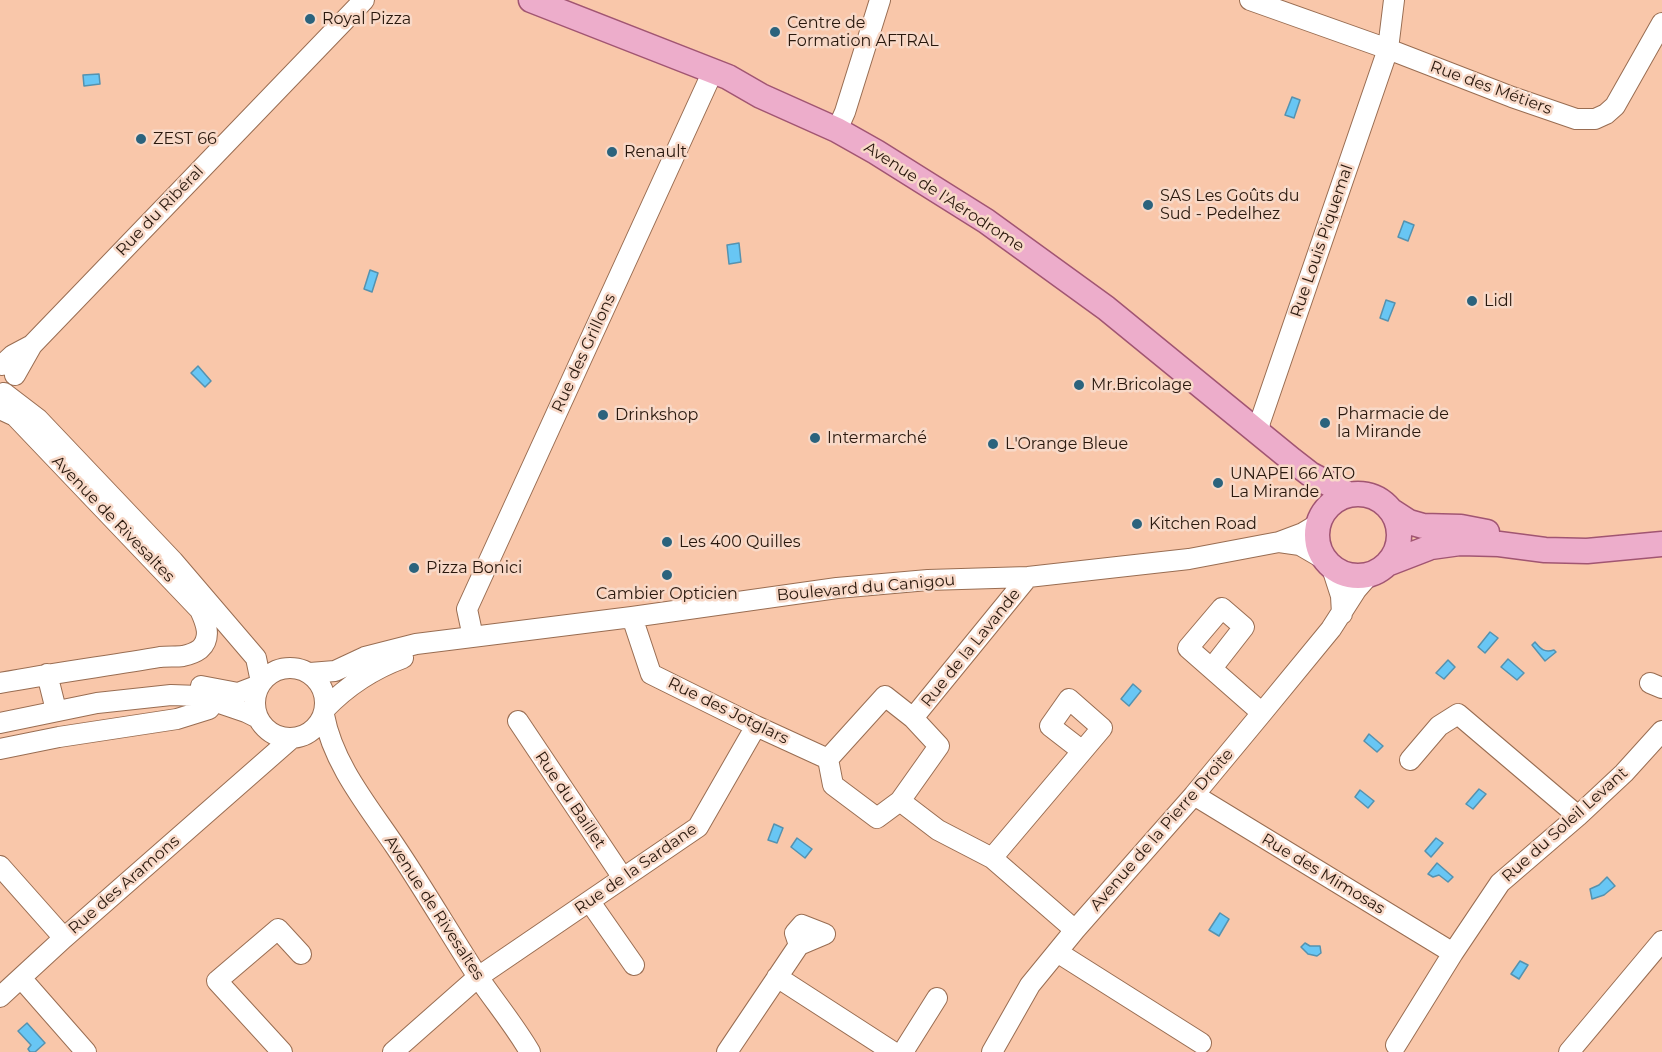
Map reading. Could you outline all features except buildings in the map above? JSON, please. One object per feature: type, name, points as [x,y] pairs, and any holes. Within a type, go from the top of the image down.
[{"type":"main road","name":"Avenue de l'Aérodrome","points":[[531,0],[728,78],[761,96],[837,130],[876,152],[986,221],[1106,308],[1310,474],[1348,494]]},
{"type":"main road","points":[[1310,474],[1318,490],[1320,518],[1316,536],[1318,548],[1328,563],[1344,574],[1357,576],[1431,547],[1460,543],[1587,551],[1662,544]]},
{"type":"main road","points":[[1320,518],[1329,504],[1338,498],[1348,494],[1362,494],[1380,500],[1409,522],[1423,526],[1461,527],[1511,536],[1558,538],[1662,527]]},
{"type":"main road","points":[[1379,569],[1395,552],[1399,538],[1398,524],[1392,511]]},
{"type":"street","name":"Rue du Ribéral","points":[[5,383],[32,345],[364,0]]},
{"type":"street","points":[[837,130],[845,112],[880,0]]},
{"type":"street","points":[[1250,0],[1388,49]]},
{"type":"street","name":"Rue Louis Piquemal","points":[[1259,434],[1263,415],[1388,49],[1394,0]]},
{"type":"street","name":"Rue des Métiers","points":[[1388,49],[1512,98],[1576,119],[1595,119],[1606,114],[1615,106],[1662,23]]},
{"type":"street","name":"Rue des Grillons","points":[[473,637],[467,609],[712,71]]},
{"type":"street","name":"Avenue de Rivesaltes","points":[[5,383],[173,561],[281,668]]},
{"type":"street","name":"Avenue de Rivesaltes","points":[[5,383],[15,416],[200,610],[207,625],[205,641],[199,650],[185,656],[162,657],[47,674]]},
{"type":"street","name":"Boulevard du Canigou","points":[[310,673],[335,671],[365,657],[416,644],[837,588],[928,580],[1028,577],[1189,559],[1279,542],[1303,534],[1320,518]]},
{"type":"street","name":"Boulevard du Canigou","points":[[1279,542],[1300,545],[1328,563]]},
{"type":"street","name":"Avenue de Rivesaltes","points":[[173,561],[256,658],[260,683]]},
{"type":"street","points":[[1328,563],[1341,596],[1342,614]]},
{"type":"street","name":"Avenue de la Pierre Droite","points":[[992,1052],[1030,985],[1262,713],[1342,614],[1356,590],[1379,569]]},
{"type":"street","name":"Rue de la Lavande","points":[[913,718],[1028,577]]},
{"type":"street","name":"Rue des Jotglars","points":[[632,617],[651,674],[828,759]]},
{"type":"street","name":"Boulevard du Canigou","points":[[325,712],[342,692],[382,666],[454,640]]},
{"type":"street","points":[[0,712],[146,686],[171,684],[238,693],[260,683],[274,671],[291,667],[310,673],[318,680],[326,699],[325,712],[319,724],[312,731],[298,737],[281,737],[271,733],[246,712],[215,701],[199,696],[171,694],[97,703],[0,723]]},
{"type":"street","points":[[1212,668],[1262,713]]},
{"type":"street","points":[[0,683],[47,674],[54,702]]},
{"type":"street","points":[[260,683],[255,696],[255,707],[260,722]]},
{"type":"street","points":[[885,696],[913,718],[939,746],[900,801],[877,818],[833,785],[828,759],[885,696]]},
{"type":"street","points":[[0,749],[58,737],[177,719],[209,709],[215,701]]},
{"type":"street","name":"Avenue de Rivesaltes","points":[[325,712],[326,727],[355,787],[423,888],[478,977],[530,1052]]},
{"type":"street","points":[[1410,760],[1439,726],[1458,714],[1578,816]]},
{"type":"street","name":"Rue du Baillet","points":[[518,721],[623,878]]},
{"type":"street","name":"Rue des Aramons","points":[[249,775],[261,755],[260,722]]},
{"type":"street","name":"Rue de la Sardane","points":[[393,1052],[478,977],[698,827],[756,726]]},
{"type":"street","name":"Rue du Soleil Levant","points":[[1396,1045],[1500,883],[1624,773],[1662,731]]},
{"type":"street","name":"Avenue de Rivesaltes","points":[[298,737],[320,744],[341,762]]},
{"type":"street","name":"Rue des Aramons","points":[[0,997],[249,775],[298,737]]},
{"type":"street","points":[[992,858],[1081,750]]},
{"type":"street","name":"Rue des Mimosas","points":[[1194,795],[1453,953]]},
{"type":"street","points":[[900,801],[938,830],[992,858],[1075,930]]},
{"type":"street","points":[[0,866],[64,938]]},
{"type":"street","points":[[590,902],[634,965]]},
{"type":"street","points":[[282,1052],[217,981],[278,929],[301,954]]},
{"type":"street","points":[[1576,1050],[1662,941]]},
{"type":"street","points":[[728,1052],[799,945]]},
{"type":"street","points":[[1057,952],[1201,1042]]},
{"type":"street","points":[[777,977],[893,1052]]},
{"type":"street","points":[[21,978],[86,1052]]},
{"type":"street","points":[[903,1052],[937,998]]},
{"type":"water","points":[[99,74],[100,84],[84,86],[83,75]]},
{"type":"water","points":[[1292,97],[1300,100],[1294,118],[1285,115]]},
{"type":"water","points":[[1404,221],[1414,225],[1408,241],[1398,237]]},
{"type":"water","points":[[739,243],[741,262],[729,264],[727,245]]},
{"type":"water","points":[[370,270],[378,273],[372,292],[364,289]]},
{"type":"water","points":[[1386,300],[1395,303],[1388,321],[1380,318]]},
{"type":"water","points":[[198,366],[211,381],[205,387],[191,373]]},
{"type":"water","points":[[1490,632],[1498,638],[1485,653],[1478,647]]},
{"type":"water","points":[[1535,642],[1543,650],[1556,652],[1545,661],[1532,645]]},
{"type":"water","points":[[1508,659],[1524,673],[1517,680],[1501,667]]},
{"type":"water","points":[[1448,660],[1455,667],[1444,679],[1436,673]]},
{"type":"water","points":[[1133,684],[1141,691],[1129,706],[1121,699]]},
{"type":"water","points":[[1369,734],[1383,746],[1377,752],[1364,741]]},
{"type":"water","points":[[1479,789],[1486,794],[1473,809],[1466,804]]},
{"type":"water","points":[[1360,790],[1374,801],[1368,808],[1355,797]]},
{"type":"water","points":[[774,824],[783,828],[777,843],[768,840]]},
{"type":"water","points":[[797,838],[812,849],[805,858],[791,847]]},
{"type":"water","points":[[1436,838],[1443,843],[1431,857],[1425,851]]},
{"type":"water","points":[[1437,863],[1453,877],[1448,882],[1439,875],[1433,877],[1428,874]]},
{"type":"water","points":[[1607,877],[1615,886],[1604,895],[1592,899],[1590,889],[1599,885]]},
{"type":"water","points":[[1220,913],[1229,919],[1219,936],[1209,930]]},
{"type":"water","points":[[1305,943],[1310,946],[1320,946],[1321,953],[1317,956],[1308,954],[1301,947]]},
{"type":"water","points":[[1520,961],[1528,965],[1519,979],[1511,974]]},
{"type":"water","points":[[27,1023],[45,1043],[35,1052],[30,1052],[28,1049],[31,1045],[18,1031]]},
{"type":"place","name":"Royal Pizza","points":[[310,19]]},
{"type":"place","name":"Centre de Formation AFTRAL","points":[[775,32]]},
{"type":"place","name":"ZEST 66","points":[[141,139]]},
{"type":"place","name":"Renault","points":[[612,152]]},
{"type":"place","name":"SAS Les Goûts du Sud - Pedelhez","points":[[1148,205]]},
{"type":"place","name":"Lidl","points":[[1472,301]]},
{"type":"place","name":"Mr.Bricolage","points":[[1079,385]]},
{"type":"place","name":"Drinkshop","points":[[603,415]]},
{"type":"place","name":"Pharmacie de la Mirande","points":[[1325,423]]},
{"type":"place","name":"Intermarché","points":[[815,438]]},
{"type":"place","name":"L'Orange Bleue","points":[[993,444]]},
{"type":"place","name":"UNAPEI 66 ATO La Mirande","points":[[1218,483]]},
{"type":"place","name":"Kitchen Road","points":[[1137,524]]},
{"type":"place","name":"Les 400 Quilles","points":[[667,542]]},
{"type":"place","name":"Pizza Bonici","points":[[414,568]]},
{"type":"place","name":"Cambier Opticien","points":[[667,575]]}]
